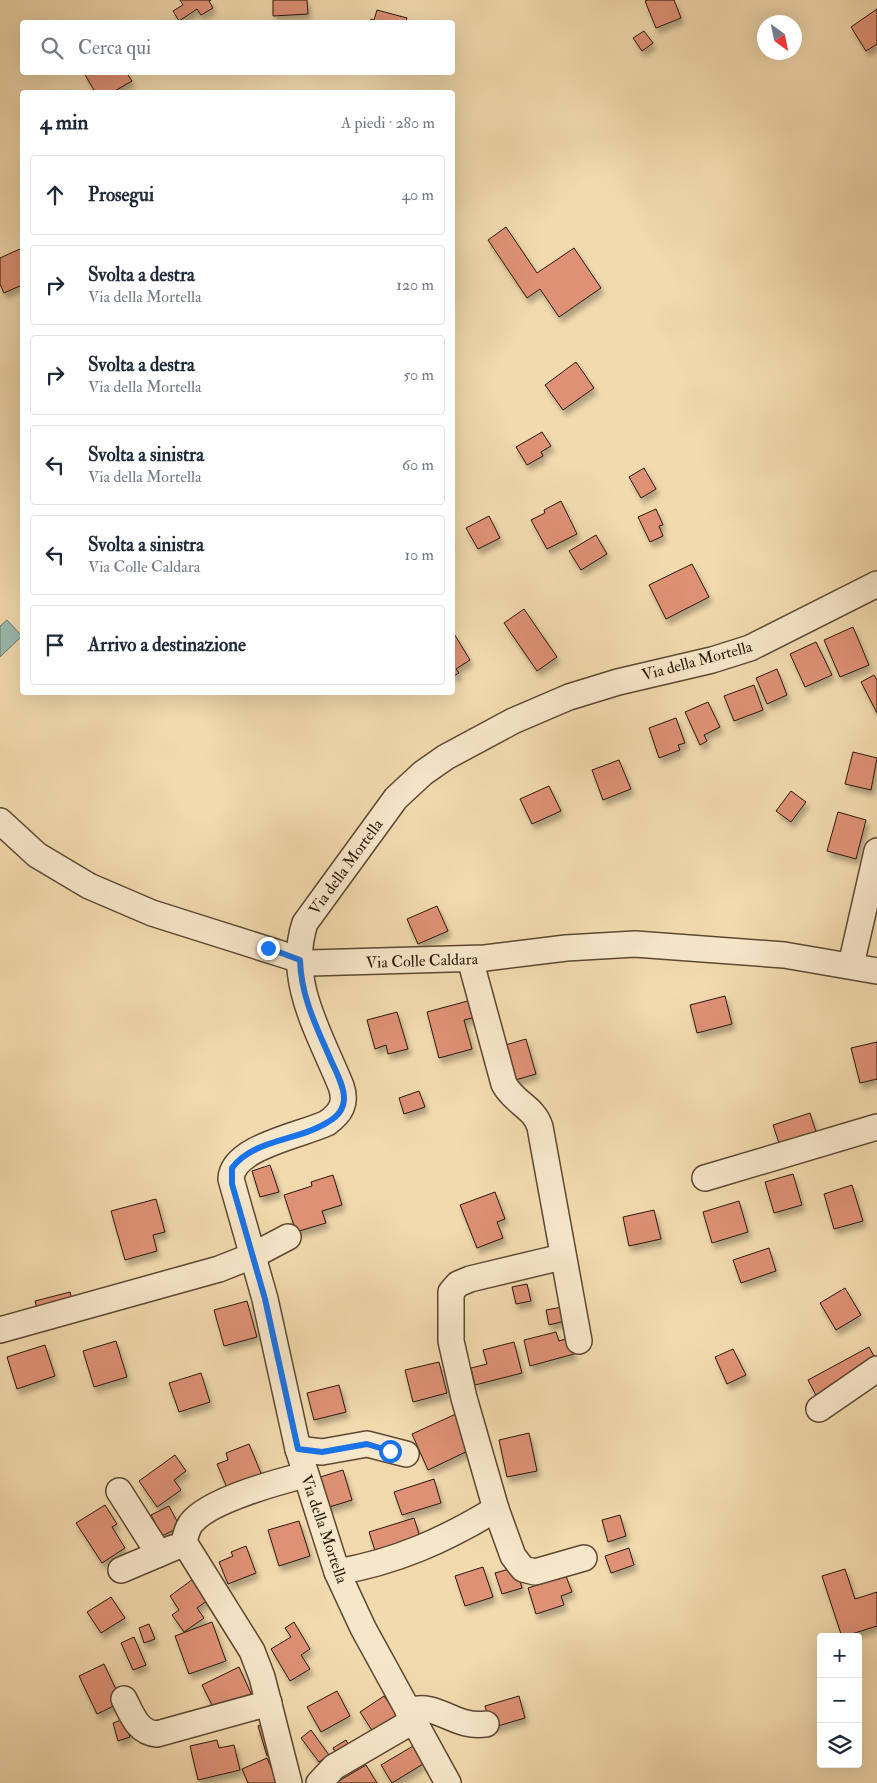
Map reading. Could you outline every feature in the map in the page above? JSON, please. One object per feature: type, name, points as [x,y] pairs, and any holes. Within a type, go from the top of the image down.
[{"type":"street","name":"Via della Mortella","points":[[448,1783],[363,1628],[337,1572],[305,1475],[268,1311],[232,1184],[232,1168],[240,1158],[327,1123],[340,1112],[344,1101],[341,1086],[305,999],[300,960],[301,937],[310,915],[391,804],[412,782],[436,764],[486,735],[552,704],[593,688],[700,664],[744,650],[778,636],[877,584]]},
{"type":"street","name":"Via Colle Caldara","points":[[0,821],[37,855],[89,886],[152,913],[310,963],[333,964],[470,959],[587,946],[634,944],[784,955],[851,965],[877,971]]},
{"type":"street","points":[[851,965],[877,852]]},
{"type":"street","points":[[470,959],[504,1084],[514,1099],[534,1114],[540,1127],[562,1257],[579,1341]]},
{"type":"street","points":[[705,1178],[877,1127]]},
{"type":"street","points":[[0,1330],[210,1272],[252,1256],[288,1237]]},
{"type":"street","points":[[562,1257],[506,1272],[470,1279],[458,1284],[451,1292],[452,1350],[496,1509],[515,1560],[527,1571],[539,1572],[584,1558]]},
{"type":"street","points":[[819,1409],[877,1369]]},
{"type":"street","points":[[298,1449],[322,1452],[367,1444],[406,1454]]},
{"type":"street","points":[[121,1570],[184,1542],[191,1523],[204,1512],[233,1498],[305,1475]]},
{"type":"street","points":[[120,1491],[159,1554]]},
{"type":"street","points":[[337,1572],[373,1565],[424,1548],[496,1509]]},
{"type":"street","points":[[184,1542],[217,1591],[252,1651],[269,1703],[289,1783]]},
{"type":"street","points":[[124,1699],[138,1726],[146,1732],[157,1734],[269,1703]]},
{"type":"street","points":[[319,1783],[334,1767],[426,1708],[465,1724],[486,1724]]},
{"type":"shaded area","points":[[7,620],[20,634],[20,638],[0,657],[0,626]]},
{"type":"building","points":[[180,0],[211,0],[209,1],[213,8],[201,15],[197,9],[178,20],[173,11],[183,5]]},
{"type":"building","points":[[273,0],[307,0],[308,14],[273,16]]},
{"type":"building","points":[[674,0],[681,18],[656,28],[645,1]]},
{"type":"building","points":[[877,9],[877,44],[866,51],[851,27]]},
{"type":"building","points":[[377,10],[407,18],[406,20],[374,20]]},
{"type":"building","points":[[644,31],[653,43],[642,51],[633,38]]},
{"type":"building","points":[[85,75],[128,75],[132,81],[116,90],[94,90]]},
{"type":"building","points":[[506,227],[537,273],[574,248],[601,288],[559,317],[540,289],[527,298],[488,240]]},
{"type":"building","points":[[20,249],[20,286],[4,293],[0,284],[0,258]]},
{"type":"building","points":[[576,362],[594,388],[563,410],[545,385]]},
{"type":"building","points":[[542,432],[551,446],[541,452],[543,456],[527,465],[516,447]]},
{"type":"building","points":[[644,468],[656,489],[641,498],[629,477]]},
{"type":"building","points":[[561,501],[577,534],[547,549],[531,520],[545,513],[544,510]]},
{"type":"building","points":[[656,509],[663,525],[659,526],[663,536],[650,542],[638,517]]},
{"type":"building","points":[[489,516],[500,538],[478,549],[466,528]]},
{"type":"building","points":[[596,535],[607,554],[581,570],[569,551]]},
{"type":"building","points":[[692,564],[709,597],[666,619],[649,585]]},
{"type":"building","points":[[524,609],[557,657],[537,671],[504,623]]},
{"type":"building","points":[[853,627],[869,665],[840,677],[824,640]]},
{"type":"building","points":[[455,635],[470,660],[456,669],[459,673],[455,675]]},
{"type":"building","points":[[816,642],[832,675],[805,687],[790,654]]},
{"type":"building","points":[[777,669],[787,695],[767,704],[756,678]]},
{"type":"building","points":[[874,675],[877,680],[877,713],[861,682]]},
{"type":"building","points":[[754,685],[763,710],[734,721],[724,696]]},
{"type":"building","points":[[708,702],[720,727],[704,735],[707,741],[700,745],[685,712]]},
{"type":"building","points":[[676,718],[685,743],[678,745],[680,750],[659,758],[649,728]]},
{"type":"building","points":[[853,752],[877,758],[871,790],[845,784]]},
{"type":"building","points":[[619,760],[631,789],[603,800],[592,770]]},
{"type":"building","points":[[549,786],[561,811],[532,824],[520,799]]},
{"type":"building","points":[[791,791],[806,802],[791,822],[776,811]]},
{"type":"building","points":[[838,812],[866,820],[856,859],[827,851]]},
{"type":"building","points":[[437,906],[448,931],[418,944],[407,919]]},
{"type":"building","points":[[725,996],[732,1024],[697,1033],[690,1005]]},
{"type":"building","points":[[475,999],[480,1016],[464,1020],[472,1049],[439,1058],[427,1012]]},
{"type":"building","points":[[397,1012],[408,1049],[388,1054],[386,1045],[375,1049],[367,1020]]},
{"type":"building","points":[[526,1039],[536,1074],[512,1081],[502,1046]]},
{"type":"building","points":[[877,1042],[877,1079],[860,1083],[851,1048]]},
{"type":"building","points":[[419,1091],[425,1107],[404,1114],[399,1098]]},
{"type":"building","points":[[810,1113],[817,1135],[780,1146],[773,1125]]},
{"type":"building","points":[[270,1165],[279,1192],[260,1197],[252,1171]]},
{"type":"building","points":[[793,1174],[802,1205],[774,1213],[765,1182]]},
{"type":"building","points":[[333,1175],[342,1205],[322,1211],[326,1223],[296,1232],[284,1195],[312,1186],[311,1182]]},
{"type":"building","points":[[852,1185],[863,1221],[834,1229],[824,1194]]},
{"type":"building","points":[[495,1192],[505,1219],[497,1222],[503,1238],[477,1248],[460,1205]]},
{"type":"building","points":[[156,1199],[165,1232],[153,1235],[157,1251],[125,1260],[111,1211]]},
{"type":"building","points":[[739,1201],[748,1232],[712,1243],[703,1212]]},
{"type":"building","points":[[654,1210],[661,1239],[629,1246],[623,1217]]},
{"type":"building","points":[[769,1248],[776,1271],[741,1283],[733,1260]]},
{"type":"building","points":[[527,1284],[531,1301],[516,1304],[512,1287]]},
{"type":"building","points":[[845,1288],[861,1315],[836,1330],[820,1303]]},
{"type":"building","points":[[70,1292],[74,1308],[39,1317],[35,1301]]},
{"type":"building","points":[[247,1301],[257,1337],[224,1346],[214,1310]]},
{"type":"building","points":[[562,1307],[565,1321],[549,1325],[546,1310]]},
{"type":"building","points":[[556,1332],[559,1341],[569,1338],[574,1354],[530,1366],[524,1340]]},
{"type":"building","points":[[116,1341],[127,1377],[94,1387],[83,1351]]},
{"type":"building","points":[[514,1342],[522,1373],[475,1385],[471,1368],[487,1364],[483,1350]]},
{"type":"building","points":[[45,1345],[55,1376],[17,1389],[7,1357]]},
{"type":"building","points":[[869,1347],[877,1362],[819,1401],[808,1380]]},
{"type":"building","points":[[733,1349],[746,1375],[727,1384],[715,1357]]},
{"type":"building","points":[[439,1362],[447,1393],[413,1402],[405,1370]]},
{"type":"building","points":[[201,1373],[210,1402],[179,1412],[169,1383]]},
{"type":"building","points":[[339,1385],[346,1412],[314,1420],[307,1393]]},
{"type":"building","points":[[458,1413],[474,1448],[428,1470],[412,1434]]},
{"type":"building","points":[[529,1433],[537,1471],[507,1477],[499,1440]]},
{"type":"building","points":[[249,1444],[263,1478],[230,1495],[217,1464],[228,1460],[226,1453]]},
{"type":"building","points":[[175,1455],[186,1471],[174,1480],[181,1490],[157,1507],[139,1481]]},
{"type":"building","points":[[343,1470],[352,1500],[326,1508],[317,1478]]},
{"type":"building","points":[[434,1479],[441,1503],[402,1515],[394,1492]]},
{"type":"building","points":[[105,1505],[117,1524],[112,1527],[125,1548],[102,1563],[76,1523]]},
{"type":"building","points":[[169,1506],[180,1527],[162,1536],[151,1515]]},
{"type":"building","points":[[620,1515],[626,1536],[608,1542],[602,1520]]},
{"type":"building","points":[[414,1518],[423,1546],[378,1560],[369,1532]]},
{"type":"building","points":[[299,1521],[310,1556],[279,1566],[268,1530]]},
{"type":"building","points":[[246,1546],[256,1573],[228,1584],[219,1562],[233,1556],[231,1552]]},
{"type":"building","points":[[629,1548],[634,1565],[611,1573],[605,1556]]},
{"type":"building","points":[[483,1567],[493,1597],[465,1606],[455,1576]]},
{"type":"building","points":[[516,1567],[522,1588],[502,1594],[495,1573]]},
{"type":"building","points":[[845,1569],[855,1599],[877,1592],[877,1626],[855,1633],[841,1633],[822,1576]]},
{"type":"building","points":[[566,1576],[572,1592],[561,1596],[564,1605],[536,1614],[528,1588]]},
{"type":"building","points":[[193,1579],[208,1600],[197,1608],[204,1618],[184,1632],[172,1615],[179,1610],[170,1596]]},
{"type":"building","points":[[111,1597],[125,1618],[101,1633],[87,1612]]},
{"type":"building","points":[[212,1622],[226,1661],[189,1674],[175,1636]]},
{"type":"building","points":[[294,1622],[310,1649],[301,1655],[310,1669],[290,1681],[271,1649],[291,1637],[285,1628]]},
{"type":"building","points":[[149,1624],[155,1639],[144,1643],[139,1628]]},
{"type":"building","points":[[134,1637],[146,1665],[133,1670],[121,1643]]},
{"type":"building","points":[[104,1664],[122,1702],[97,1714],[79,1676]]},
{"type":"building","points":[[239,1667],[254,1700],[214,1709],[202,1685]]},
{"type":"building","points":[[337,1691],[350,1716],[321,1732],[307,1707]]},
{"type":"building","points":[[384,1696],[400,1719],[375,1735],[360,1712]]},
{"type":"building","points":[[519,1696],[525,1718],[491,1728],[485,1706]]},
{"type":"building","points":[[124,1719],[130,1737],[118,1741],[113,1723]]},
{"type":"building","points":[[269,1723],[278,1753],[267,1756],[258,1726]]},
{"type":"building","points":[[311,1730],[329,1755],[319,1762],[301,1738]]},
{"type":"building","points":[[217,1740],[219,1748],[234,1745],[240,1770],[198,1780],[190,1746]]},
{"type":"building","points":[[346,1740],[352,1751],[339,1759],[333,1748]]},
{"type":"building","points":[[413,1746],[423,1764],[392,1783],[381,1765]]},
{"type":"building","points":[[267,1758],[278,1783],[248,1783],[242,1769]]},
{"type":"building","points":[[366,1765],[377,1783],[337,1782]]},
{"type":"route","points":[[268,948],[300,960],[301,984],[305,999],[341,1086],[344,1101],[340,1112],[327,1123],[240,1158],[232,1168],[232,1184],[265,1299],[298,1449],[322,1452],[367,1444],[390,1451]]}]
